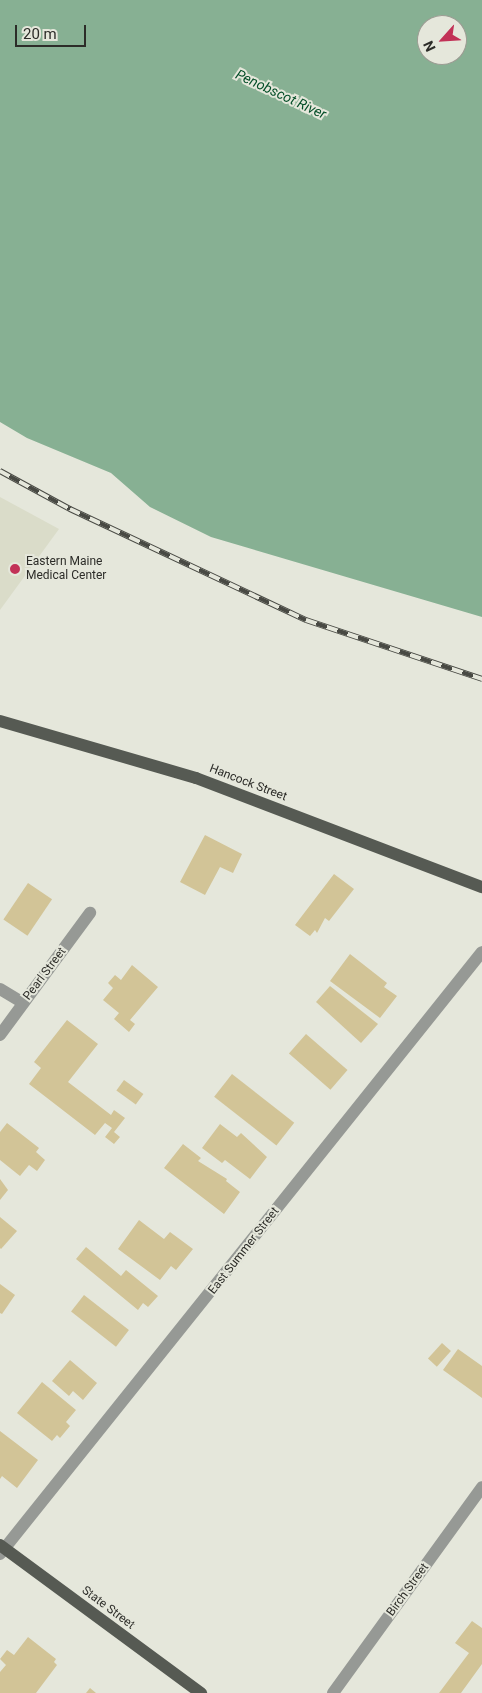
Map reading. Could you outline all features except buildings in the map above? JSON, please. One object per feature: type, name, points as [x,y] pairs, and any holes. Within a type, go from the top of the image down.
[{"type":"main road","name":"Hancock Street","points":[[0,721],[196,778],[482,887]]},
{"type":"main road","name":"State Street","points":[[2,1549],[201,1693]]},
{"type":"street","name":"Pearl Street","points":[[0,1034],[90,913]]},
{"type":"street","name":"East Summer Street","points":[[2,1549],[482,952]]},
{"type":"street","points":[[0,989],[23,1003]]},
{"type":"street","name":"Birch Street","points":[[333,1693],[482,1487]]},
{"type":"shaded area","name":"Eastern Maine Medical Center","points":[[0,497],[59,529],[0,610]]},
{"type":"water","name":"Penobscot River","points":[[0,0],[482,0],[482,617],[211,537],[150,507],[111,473],[27,438],[0,422]]},
{"type":"railway","points":[[0,471],[70,509],[306,620],[482,679]]},
{"type":"place","name":"Eastern Maine Medical Center","points":[[15,569]]}]
